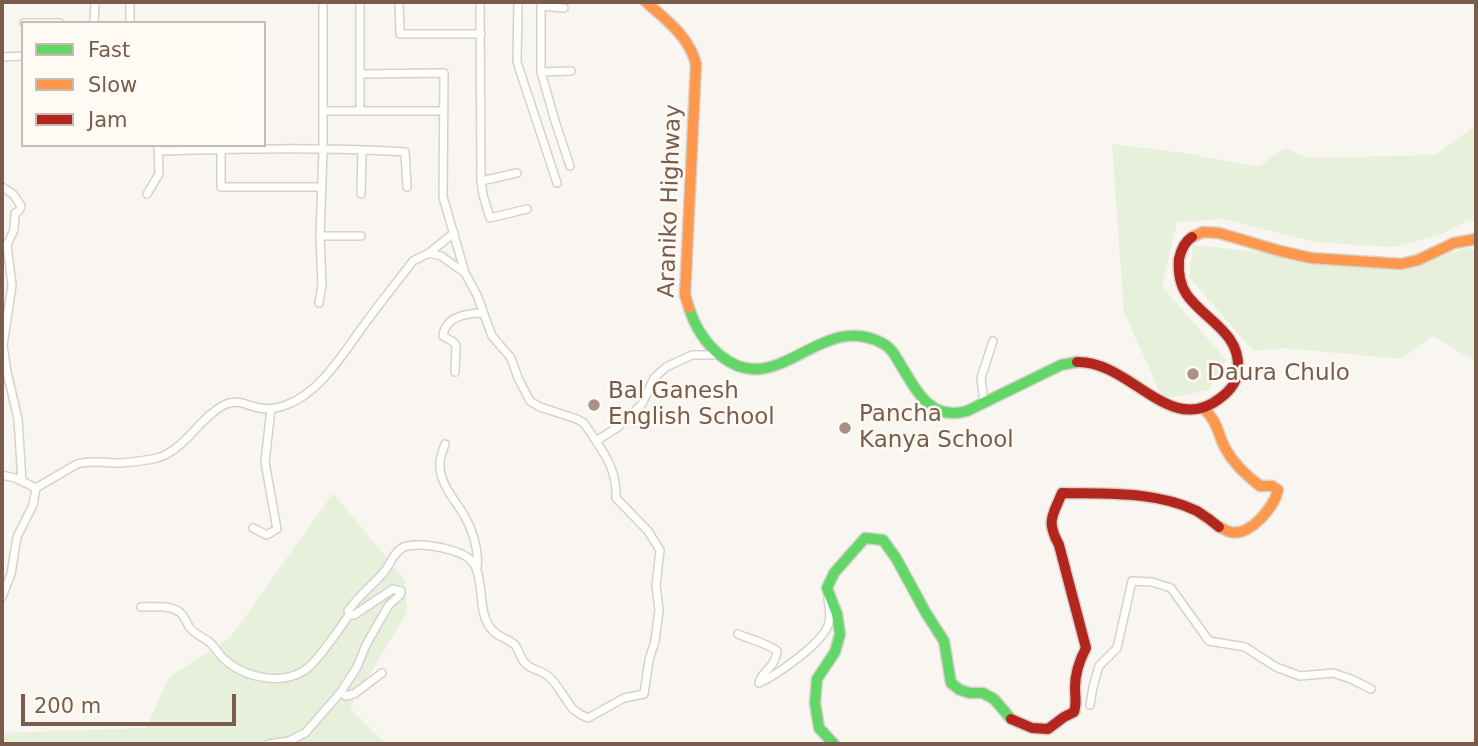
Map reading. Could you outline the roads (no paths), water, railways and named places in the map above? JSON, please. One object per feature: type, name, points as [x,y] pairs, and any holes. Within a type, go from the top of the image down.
[{"type":"main road","name":"Araniko Highway","points":[[646,2],[676,30],[688,44],[694,57],[696,75],[685,295],[700,332],[720,355],[737,367],[760,370],[772,368],[829,339],[860,335],[891,349],[927,403],[936,411],[946,414],[967,411],[1068,363],[1083,362],[1105,367],[1166,405],[1188,410],[1204,409]]},
{"type":"main road","points":[[834,744],[819,728],[815,683],[832,659],[839,643],[840,629],[827,588],[834,573],[865,538],[883,540],[896,558],[944,641],[951,682],[960,690],[983,693],[994,699],[1012,720],[1032,729],[1048,729],[1064,716],[1074,712],[1078,704],[1075,687],[1078,663],[1086,648],[1059,545],[1051,530],[1051,518],[1062,493],[1116,494],[1162,499],[1195,511],[1231,533],[1238,533],[1271,508],[1276,500],[1276,487],[1260,486],[1252,480],[1234,460],[1224,445],[1212,415],[1204,409],[1227,394],[1235,384],[1239,360],[1226,334],[1185,293],[1177,274],[1180,251],[1188,240],[1197,234],[1213,232],[1312,258],[1410,263],[1461,240],[1476,239]]},
{"type":"street","points":[[94,21],[95,2]]},
{"type":"street","points":[[130,2],[130,21]]},
{"type":"street","points":[[319,303],[322,285],[320,236],[323,2]]},
{"type":"street","points":[[360,2],[360,111]]},
{"type":"street","points":[[399,2],[400,34],[481,34]]},
{"type":"street","points":[[480,2],[483,195],[490,218],[527,209]]},
{"type":"street","points":[[518,2],[517,62],[557,183]]},
{"type":"street","points":[[564,8],[541,4],[541,72],[570,166]]},
{"type":"street","points":[[2,57],[21,57]]},
{"type":"street","points":[[541,72],[571,71]]},
{"type":"street","points":[[141,607],[171,608],[180,612],[189,627],[237,668],[267,678],[296,675],[309,667],[349,615],[348,611],[354,601],[384,571],[396,554],[403,547],[424,545],[467,556],[477,572],[487,624],[496,635],[516,645],[524,662],[547,675],[575,711],[587,718],[624,698],[644,694],[659,610],[656,586],[660,550],[648,531],[616,498],[617,484],[610,463],[584,423],[530,401],[511,358],[492,336],[477,295],[465,273],[443,197],[444,73],[360,74]]},
{"type":"street","points":[[323,111],[443,111]]},
{"type":"street","points":[[147,194],[159,174],[158,148],[405,152],[407,187]]},
{"type":"street","points":[[221,149],[221,187],[321,187]]},
{"type":"street","points":[[361,194],[362,150]]},
{"type":"street","points":[[481,181],[517,173]]},
{"type":"street","points":[[2,187],[13,194],[20,208],[15,213],[13,230],[7,245],[12,285],[3,346],[18,419],[22,481]]},
{"type":"street","points":[[2,597],[11,574],[17,537],[33,505],[36,488],[77,464],[138,461],[172,452],[208,417],[232,402],[271,409],[303,397],[330,371],[413,261],[429,253],[454,233]]},
{"type":"street","points":[[320,236],[361,236]]},
{"type":"street","points":[[429,253],[441,256],[465,273]]},
{"type":"street","points":[[455,372],[456,345],[443,336],[443,331],[448,323],[458,317],[484,313]]},
{"type":"street","points":[[984,404],[981,378],[993,341]]},
{"type":"street","points":[[596,441],[618,428],[642,404],[654,378],[666,367],[692,355],[720,355]]},
{"type":"street","points":[[253,527],[267,535],[277,529],[265,462],[271,409]]},
{"type":"street","points":[[445,444],[439,462],[440,472],[470,527],[479,555],[477,572]]},
{"type":"street","points":[[2,475],[36,488]]},
{"type":"street","points":[[1090,705],[1099,666],[1117,648],[1132,581],[1152,582],[1171,588],[1209,640],[1245,647],[1276,667],[1300,676],[1333,673],[1351,678],[1371,690]]},
{"type":"street","points":[[738,634],[759,644],[771,646],[777,651],[776,660],[760,677],[759,683],[770,678],[819,639],[829,623],[827,588]]},
{"type":"street","points":[[269,744],[289,741],[305,733],[341,692],[389,605],[401,591],[393,589],[354,615],[349,615]]},
{"type":"street","points":[[341,692],[346,696],[354,694],[382,673]]},
{"type":"place","name":"Daura Chulo","points":[[1193,374]]},
{"type":"place","name":"Bal Ganesh English School","points":[[594,405]]},
{"type":"place","name":"Pancha Kanya School","points":[[845,428]]}]
